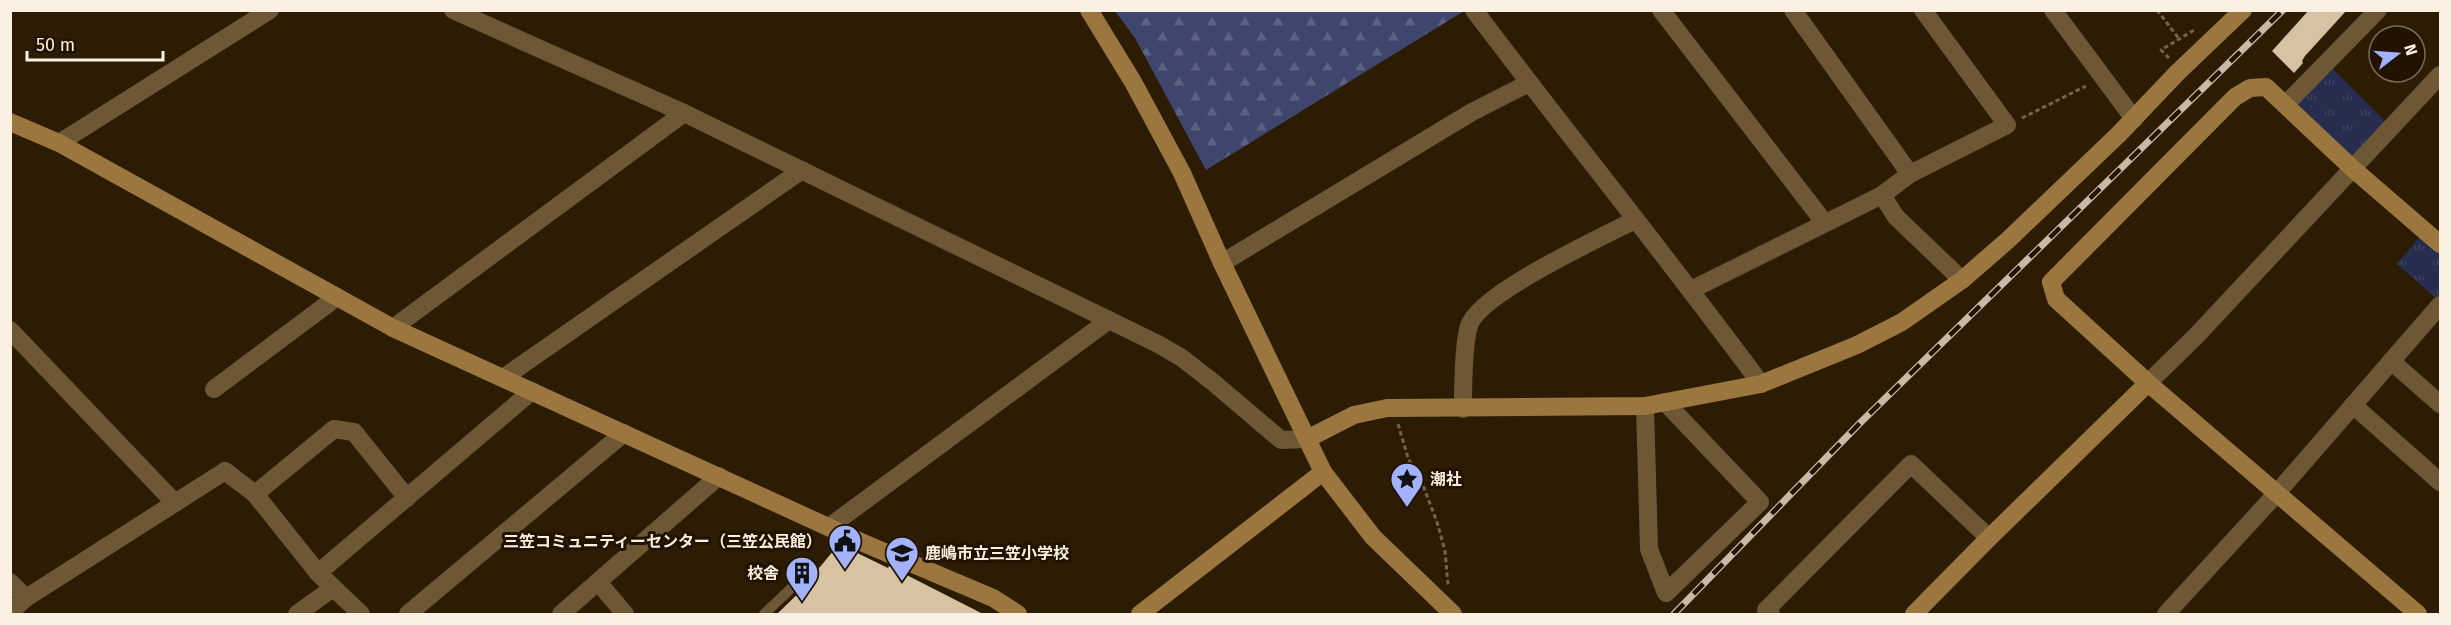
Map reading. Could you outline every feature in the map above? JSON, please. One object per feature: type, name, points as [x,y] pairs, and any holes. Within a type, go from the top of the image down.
[{"type":"street","points":[[59,143],[270,10]]},
{"type":"street","points":[[453,10],[684,113],[1109,320],[1182,358],[1281,440],[1307,439],[1354,415],[1393,408],[1645,406],[1761,384],[1857,345],[1902,322],[1962,280],[2008,240],[2134,119],[2243,10]]},
{"type":"street","points":[[1089,10],[1133,82],[1182,173],[1222,263],[1323,472],[1373,537],[1453,615]]},
{"type":"street","points":[[1474,10],[1761,384]]},
{"type":"street","points":[[1660,10],[1824,222]]},
{"type":"street","points":[[1792,10],[1910,174]]},
{"type":"street","points":[[1691,290],[1882,195],[1910,174],[2007,125],[1923,10]]},
{"type":"street","points":[[2053,10],[2134,119]]},
{"type":"street","points":[[2286,104],[2378,10]]},
{"type":"street","points":[[1914,615],[1989,538],[2197,335],[2440,75]]},
{"type":"street","points":[[1222,263],[1472,112],[1529,83]]},
{"type":"street","points":[[2418,615],[2148,383],[2056,298],[2051,282],[2235,97],[2250,88],[2266,87],[2352,168],[2440,244]]},
{"type":"street","points":[[393,328],[684,113]]},
{"type":"street","points":[[10,122],[59,143],[393,328],[861,542],[993,598],[1018,615]]},
{"type":"street","points":[[503,378],[802,170]]},
{"type":"street","points":[[1882,195],[1896,217],[1962,280]]},
{"type":"street","points":[[1462,409],[1469,324],[1496,295],[1635,220]]},
{"type":"street","points":[[214,389],[337,297]]},
{"type":"street","points":[[2166,615],[2277,493],[2440,304]]},
{"type":"street","points":[[829,527],[1109,320]]},
{"type":"street","points":[[10,330],[175,503]]},
{"type":"street","points":[[2391,361],[2440,404]]},
{"type":"street","points":[[318,573],[532,391]]},
{"type":"street","points":[[1645,406],[1649,549],[1666,593],[1760,502],[1665,402]]},
{"type":"street","points":[[2353,405],[2440,483]]},
{"type":"street","points":[[255,494],[334,429],[354,432],[407,498]]},
{"type":"street","points":[[408,615],[624,433]]},
{"type":"street","points":[[1771,615],[1766,610],[1911,464],[1989,538]]},
{"type":"street","points":[[10,612],[26,598],[225,471],[255,494],[318,573],[361,615]]},
{"type":"street","points":[[1140,615],[1323,472]]},
{"type":"street","points":[[561,615],[719,477]]},
{"type":"street","points":[[10,582],[26,598]]},
{"type":"street","points":[[598,582],[626,615]]},
{"type":"street","points":[[297,615],[333,588]]},
{"type":"lane","points":[[764,615],[801,578]]},
{"type":"path","points":[[2157,10],[2180,40]]},
{"type":"path","points":[[2007,125],[2102,76]]},
{"type":"path","points":[[1393,408],[1408,458],[1424,488],[1437,522],[1445,551],[1449,590]]},
{"type":"green space","points":[[1115,11],[1464,11],[1206,170],[1135,38]]},
{"type":"green space","points":[[2328,64],[2389,125],[2352,165],[2289,103]]},
{"type":"green space","points":[[2423,233],[2440,248],[2439,301],[2397,264]]},
{"type":"building","points":[[2309,10],[2347,10],[2305,56],[2303,63],[2294,73],[2272,51]]},
{"type":"building","points":[[839,544],[888,568],[889,566],[985,615],[776,615],[812,580],[810,579]]},
{"type":"railway","points":[[1674,614],[1861,422],[2283,10]]},
{"type":"place","name":"潮社","points":[[1407,508]]},
{"type":"place","name":"三笠コミュニティーセンター（三笠公民館）","points":[[845,570]]},
{"type":"place","name":"鹿嶋市立三笠小学校","points":[[902,582]]},
{"type":"place","name":"校舎","points":[[802,602]]}]
